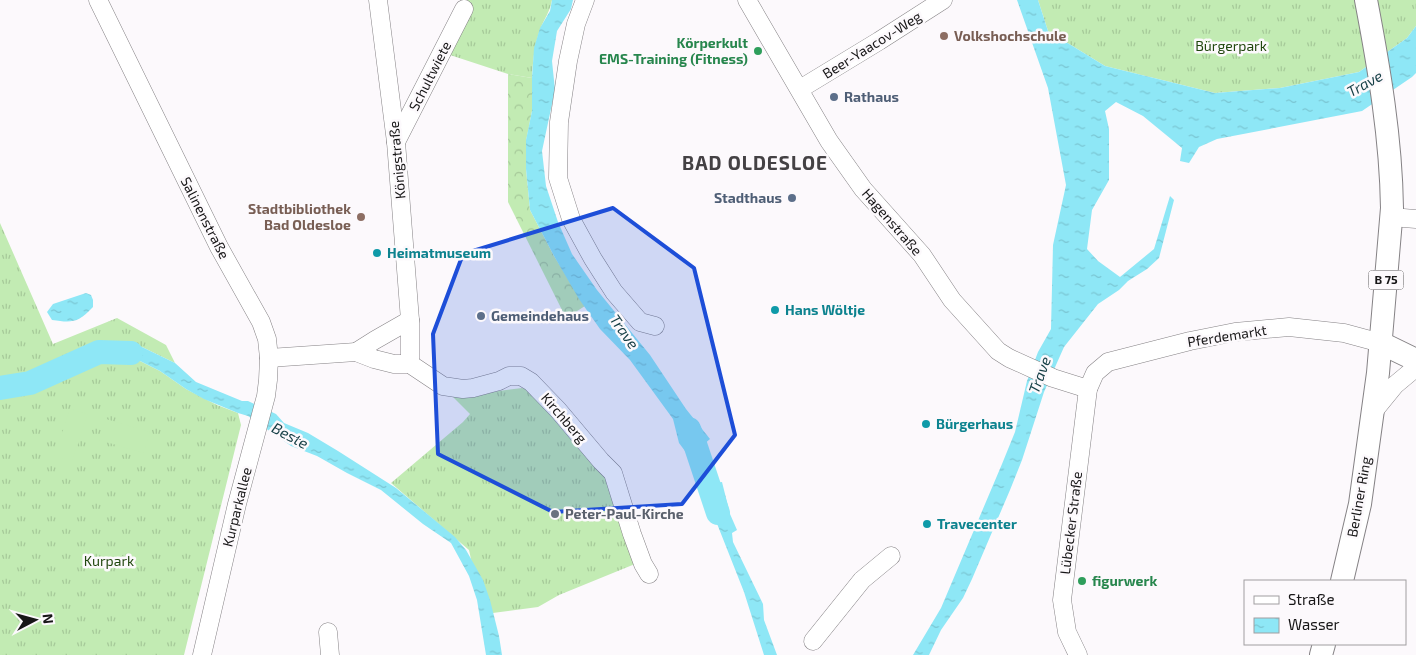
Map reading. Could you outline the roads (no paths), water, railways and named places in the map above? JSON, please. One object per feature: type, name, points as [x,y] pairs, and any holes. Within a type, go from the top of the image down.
[{"type":"main road","name":"B 75","points":[[1366,0],[1385,120],[1391,181],[1391,217],[1381,343]]},
{"type":"main road","points":[[1381,343],[1416,360]]},
{"type":"main road","name":"Berliner Ring","points":[[1342,580],[1360,504],[1381,343]]},
{"type":"street","name":"Salinenstraße","points":[[98,0],[219,247],[261,322],[267,340],[269,358]]},
{"type":"street","name":"Königstraße","points":[[378,0],[396,142],[410,320]]},
{"type":"street","points":[[585,0],[576,24],[568,61],[559,122],[558,178],[572,219],[593,259],[614,292],[640,322],[655,326]]},
{"type":"street","name":"Hagenstraße","points":[[747,0],[829,140],[863,189],[922,255],[952,300],[998,351],[1053,378],[1088,389]]},
{"type":"street","name":"Beer-Yaacov-Weg","points":[[800,89],[943,0]]},
{"type":"street","name":"Schultwiete","points":[[396,142],[464,9]]},
{"type":"street","points":[[1391,217],[1416,219]]},
{"type":"street","points":[[269,358],[356,352],[410,320],[410,364]]},
{"type":"street","name":"Pferdemarkt","points":[[1088,389],[1095,373],[1108,362],[1190,341],[1235,332],[1289,327],[1344,333],[1381,343]]},
{"type":"street","name":"Kirchberg","points":[[356,352],[394,364],[410,364],[443,386],[452,388],[473,388],[499,381],[509,376],[521,376],[531,382],[613,473],[632,534],[646,569]]},
{"type":"street","name":"Kurparkallee","points":[[202,655],[253,440],[266,396],[269,358]]},
{"type":"street","points":[[1373,412],[1395,385],[1413,370],[1416,370]]},
{"type":"street","name":"Lübecker Straße","points":[[1078,655],[1067,632],[1062,600],[1088,389]]},
{"type":"street","points":[[813,641],[862,580],[891,556]]},
{"type":"street","points":[[328,632],[330,655]]},
{"type":"water","points":[[552,0],[573,0],[571,9],[557,31],[552,61],[555,90],[542,151],[546,186],[558,222],[572,254],[597,290],[650,355],[686,409],[710,439],[702,446],[704,458],[695,460],[693,454],[685,451],[679,443],[673,419],[630,360],[600,329],[579,299],[530,210],[526,169],[526,140],[532,111],[534,48],[540,28],[550,11]]},
{"type":"water","points":[[1017,0],[1038,0],[1048,31],[1105,66],[1215,93],[1280,88],[1359,72],[1407,38],[1416,26],[1416,73],[1362,111],[1217,139],[1199,147],[1189,163],[1180,161],[1182,148],[1143,116],[1116,102],[1105,111],[1109,129],[1109,180],[1092,210],[1087,249],[1098,261],[1120,277],[1154,249],[1170,196],[1174,200],[1159,258],[1147,269],[1098,304],[1064,347],[1044,392],[1022,460],[1010,490],[963,598],[941,630],[929,655],[913,655],[941,608],[1002,464],[1015,432],[1027,381],[1038,352],[1051,329],[1053,245],[1066,185],[1048,88]]},
{"type":"water","points":[[86,293],[91,295],[93,307],[83,316],[74,321],[52,320],[47,312],[53,304]]},
{"type":"water","points":[[122,341],[142,347],[175,363],[196,382],[242,401],[248,401],[276,414],[284,423],[308,433],[396,488],[455,537],[466,550],[483,580],[490,600],[502,655],[486,655],[477,600],[469,576],[451,543],[423,524],[381,490],[317,456],[291,446],[248,416],[204,399],[160,371],[130,356],[99,352],[106,342]]},
{"type":"water","points":[[722,482],[730,514],[737,530],[732,533],[733,542],[763,604],[764,620],[777,655],[764,655],[744,592],[712,511],[704,484]]},
{"type":"waterway","name":"Beste","points":[[0,388],[30,383],[99,352],[131,353]]},
{"type":"waterway","name":"Trave","points":[[689,429],[718,513]]},
{"type":"place","name":"Volkshochschule","points":[[944,36]]},
{"type":"place","name":"Körperkult EMS-Training (Fitness)","points":[[758,51]]},
{"type":"place","name":"Rathaus","points":[[834,97]]},
{"type":"place","name":"Stadthaus","points":[[792,198]]},
{"type":"place","name":"Stadtbibliothek Bad Oldesloe","points":[[361,217]]},
{"type":"place","name":"Heimatmuseum","points":[[377,253]]},
{"type":"place","name":"Hans Wöltje","points":[[775,310]]},
{"type":"place","name":"Gemeindehaus","points":[[481,316]]},
{"type":"place","name":"Bürgerhaus","points":[[926,424]]},
{"type":"place","name":"Peter-Paul-Kirche","points":[[555,514]]},
{"type":"place","name":"Travecenter","points":[[927,524]]},
{"type":"place","name":"figurwerk","points":[[1082,581]]},
{"type":"district","name":"BAD OLDESLOE","points":[[755,163]]},
{"type":"park label","name":"Bürgerpark","points":[[1231,46]]},
{"type":"park label","name":"Kurpark","points":[[109,561]]}]
